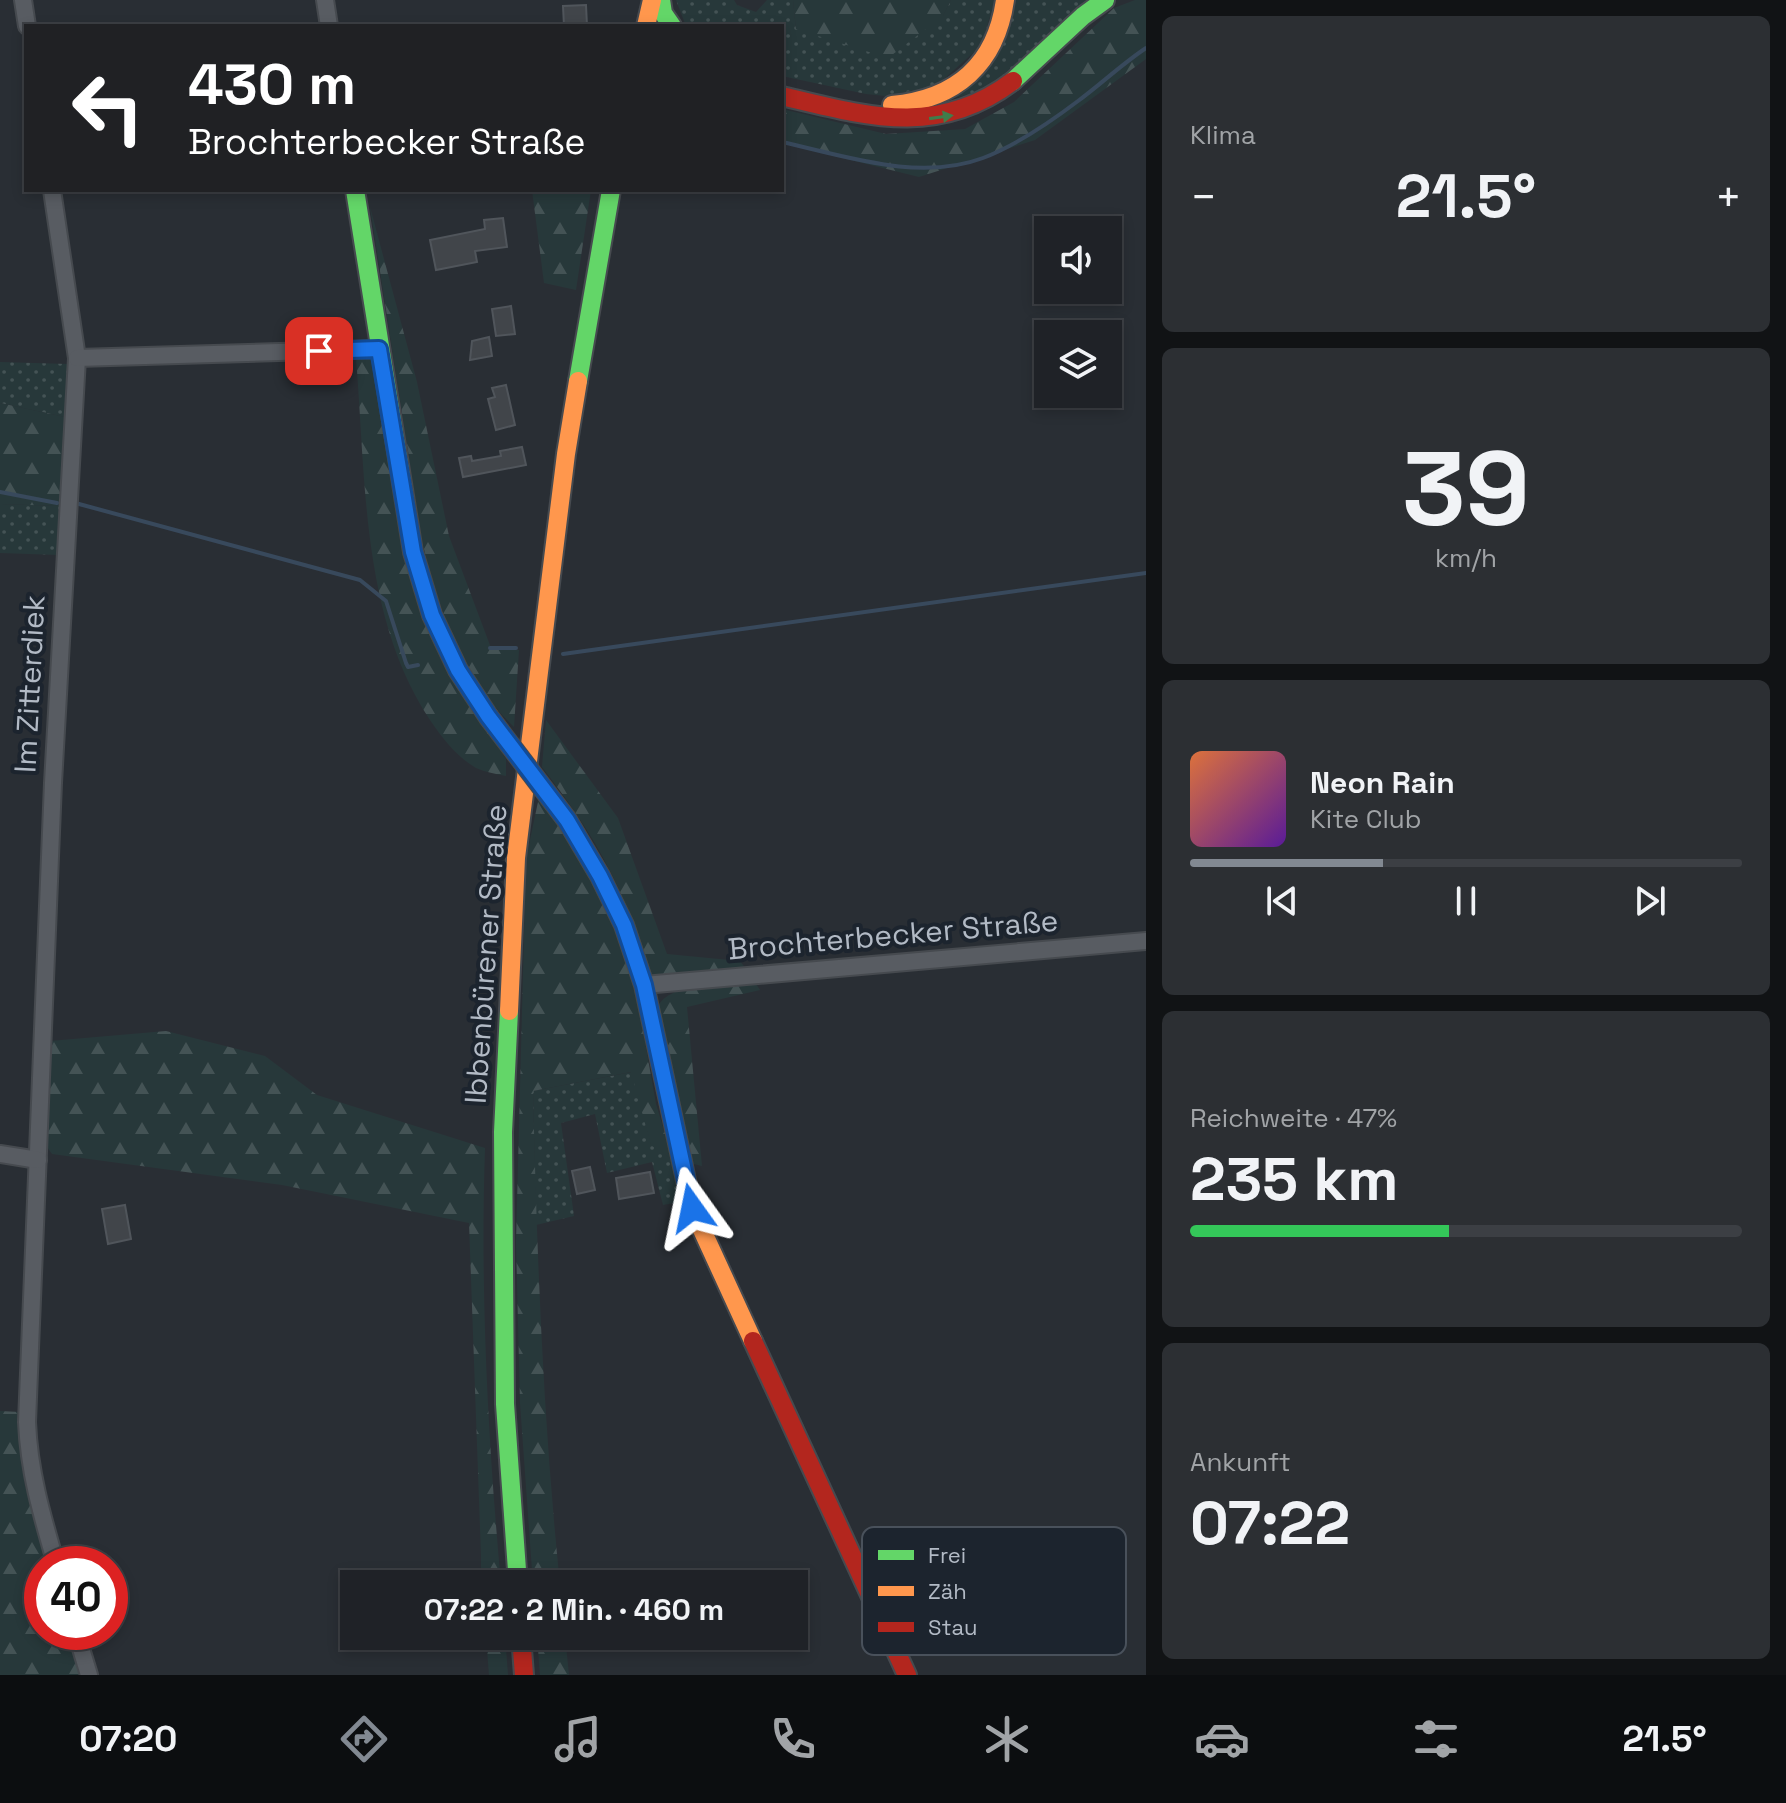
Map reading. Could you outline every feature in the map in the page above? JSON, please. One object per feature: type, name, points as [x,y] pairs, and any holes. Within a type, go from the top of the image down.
[{"type":"main road","points":[[646,24],[652,0]]},
{"type":"main road","points":[[661,0],[663,13],[671,24]]},
{"type":"main road","points":[[784,86],[871,106],[912,105],[951,90],[985,61],[1004,16],[1005,0]]},
{"type":"main road","points":[[784,96],[889,119],[955,115],[996,96],[1090,9],[1105,0]]},
{"type":"main road","points":[[355,192],[413,552],[432,615],[458,670],[488,716],[567,820],[624,925],[644,985],[692,1208],[862,1577]]},
{"type":"main road","name":"Ibbenbürener Straße","points":[[517,1570],[505,1404],[503,1147],[516,858],[566,454],[611,192]]},
{"type":"main road","points":[[522,1650],[524,1675]]},
{"type":"main road","points":[[898,1655],[907,1675]]},
{"type":"street","points":[[23,0],[27,24]]},
{"type":"street","points":[[325,0],[329,24]]},
{"type":"street","name":"Im Zitterdiek","points":[[51,1546],[35,1495],[27,1422],[52,799],[77,358],[52,192]]},
{"type":"street","points":[[77,358],[379,349]]},
{"type":"street","name":"Brochterbecker Straße","points":[[644,985],[1146,941]]},
{"type":"street","points":[[0,1154],[38,1160]]},
{"type":"street","points":[[81,1650],[89,1675]]},
{"type":"green space","points":[[676,0],[734,0],[737,5],[756,12],[767,0],[793,0],[796,29],[943,16],[951,0],[995,0],[981,46],[936,86],[885,96],[784,76],[784,24],[685,24]]},
{"type":"green space","points":[[793,0],[951,0],[943,16],[888,58],[796,29]]},
{"type":"green space","points":[[1011,0],[1092,0],[1000,86],[940,102]]},
{"type":"green space","points":[[1135,0],[1146,0],[1146,59],[1035,140],[919,177],[784,143],[784,109],[886,134],[965,129],[1014,102],[1114,8]]},
{"type":"green space","points":[[532,192],[591,192],[576,290],[544,283]]},
{"type":"green space","points":[[370,207],[417,382],[449,536],[491,648],[519,650],[514,727],[478,685],[459,651],[444,615],[422,541]]},
{"type":"green space","points":[[356,358],[371,359],[410,573],[489,733],[506,759],[506,776],[476,768],[445,740],[407,680],[391,637],[371,545]]},
{"type":"green space","points":[[0,362],[68,364],[65,417],[0,403]]},
{"type":"green space","points":[[0,403],[65,417],[60,506],[0,504]]},
{"type":"green space","points":[[0,504],[60,506],[58,555],[0,553]]},
{"type":"green space","points":[[546,720],[618,818],[667,954],[740,961],[746,969],[654,978],[604,859],[542,767]]},
{"type":"green space","points":[[539,797],[560,824],[604,901],[636,991],[656,1104],[673,1160],[651,1145],[631,1072],[533,1091],[542,1338],[559,1570],[532,1570],[520,1403],[516,1242],[526,859]]},
{"type":"green space","points":[[754,981],[760,990],[687,1007],[702,1166],[690,1163],[658,1007],[664,999],[686,989]]},
{"type":"green space","points":[[166,1031],[265,1056],[317,1095],[485,1148],[486,1366],[500,1570],[481,1570],[469,1223],[282,1185],[52,1154],[45,1144],[50,1041]]},
{"type":"green space","points":[[632,1072],[651,1144],[673,1160],[685,1201],[663,1205],[652,1162],[607,1173],[595,1114],[561,1123],[574,1216],[536,1225],[533,1091]]},
{"type":"green space","points":[[0,1411],[20,1412],[20,1453],[25,1485],[43,1546],[24,1546],[24,1650],[73,1650],[81,1675],[0,1675]]},
{"type":"green space","points":[[487,1650],[506,1650],[508,1675],[489,1675]]},
{"type":"green space","points":[[538,1650],[566,1650],[569,1675],[540,1675]]},
{"type":"building","points":[[586,5],[587,24],[564,24],[563,6]]},
{"type":"building","points":[[503,218],[507,247],[475,251],[477,262],[436,270],[430,240],[485,229],[484,220]]},
{"type":"building","points":[[511,306],[515,334],[496,336],[492,309]]},
{"type":"building","points":[[489,337],[492,356],[470,360],[472,341]]},
{"type":"building","points":[[506,385],[515,425],[496,430],[488,399],[495,397],[492,388]]},
{"type":"building","points":[[522,447],[526,465],[463,477],[459,458],[471,456],[472,461],[501,456],[500,451]]},
{"type":"building","points":[[590,1167],[595,1190],[577,1194],[572,1171]]},
{"type":"building","points":[[650,1172],[654,1193],[619,1199],[616,1178]]},
{"type":"building","points":[[125,1205],[131,1239],[108,1244],[102,1209]]},
{"type":"waterway","points":[[784,142],[882,164],[933,168],[959,165],[996,153],[1032,133],[1146,48]]},
{"type":"waterway","points":[[0,492],[57,503]]},
{"type":"waterway","points":[[79,504],[360,580],[386,601],[406,663],[408,667],[418,665]]},
{"type":"waterway","points":[[563,654],[1146,573]]},
{"type":"waterway","points":[[490,648],[516,648]]},
{"type":"traffic: fast","points":[[661,0],[663,13],[671,24]]},
{"type":"traffic: fast","points":[[1013,81],[1083,16],[1105,0]]},
{"type":"traffic: fast","points":[[355,192],[413,552],[432,615],[458,670],[488,716]]},
{"type":"traffic: fast","points":[[578,381],[611,192]]},
{"type":"traffic: fast","points":[[488,716],[567,820]]},
{"type":"traffic: fast","points":[[509,1011],[503,1132],[505,1404],[517,1570]]},
{"type":"traffic: slow","points":[[646,24],[652,0]]},
{"type":"traffic: slow","points":[[892,105],[935,95],[969,74],[993,43],[1005,0]]},
{"type":"traffic: slow","points":[[509,1011],[516,858],[566,454],[578,381]]},
{"type":"traffic: slow","points":[[567,820],[624,925],[644,985],[692,1208],[753,1341]]},
{"type":"traffic: jam","points":[[784,96],[872,115],[929,116],[985,99],[1013,81]]},
{"type":"traffic: jam","points":[[753,1341],[862,1577]]},
{"type":"traffic: jam","points":[[522,1650],[524,1675]]},
{"type":"traffic: jam","points":[[898,1655],[907,1675]]},
{"type":"route","points":[[319,351],[379,349],[413,552],[432,615],[458,670],[488,716],[567,820],[624,925],[644,985],[692,1208]]}]
